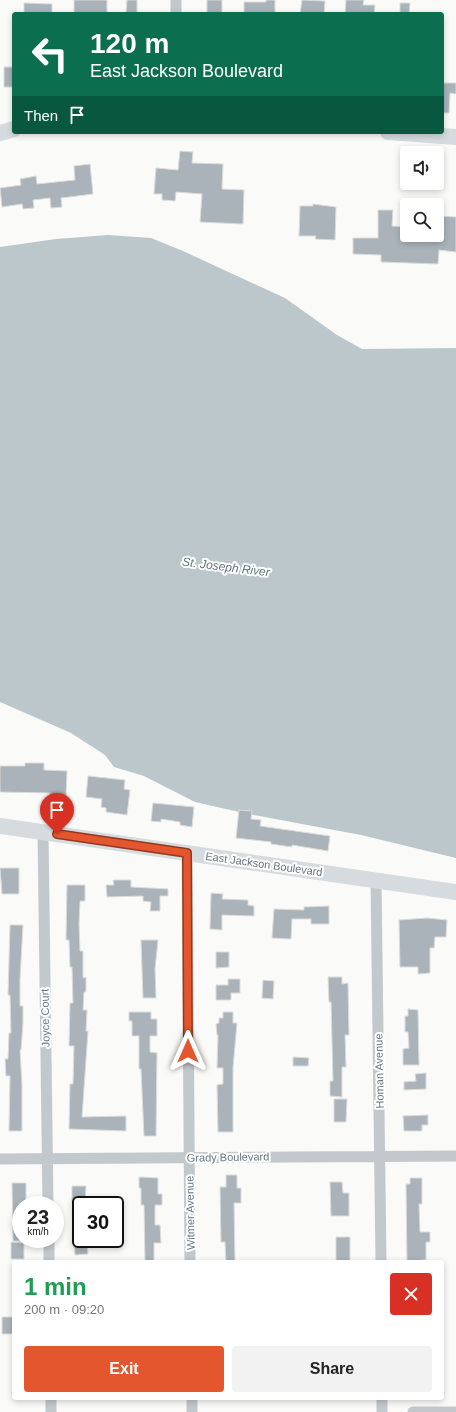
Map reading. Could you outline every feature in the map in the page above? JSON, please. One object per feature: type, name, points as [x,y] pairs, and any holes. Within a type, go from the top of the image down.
[{"type":"main road","points":[[0,133],[12,130]]},
{"type":"main road","points":[[415,134],[456,137]]},
{"type":"main road","name":"East Jackson Boulevard","points":[[0,826],[456,892]]},
{"type":"street","points":[[176,0],[176,12]]},
{"type":"street","name":"Joyce Court","points":[[43,832],[48,1196]]},
{"type":"street","name":"Witmer Avenue","points":[[187,853],[190,1260]]},
{"type":"street","name":"Homan Avenue","points":[[376,880],[381,1260]]},
{"type":"street","name":"Grady Boulevard","points":[[0,1160],[456,1156]]},
{"type":"street","points":[[49,1248],[49,1260]]},
{"type":"street","points":[[51,1400],[51,1412]]},
{"type":"street","points":[[192,1400],[192,1412]]},
{"type":"street","points":[[382,1400],[382,1412]]},
{"type":"street","points":[[413,1412],[456,1412]]},
{"type":"water","name":"St. Joseph River","points":[[108,235],[151,238],[183,251],[285,298],[337,335],[362,349],[456,348],[456,858],[361,835],[248,814],[195,802],[144,776],[114,767],[105,755],[71,733],[0,702],[0,247],[56,239]]},
{"type":"building","points":[[74,0],[107,0],[107,12],[74,12]]},
{"type":"building","points":[[127,0],[137,0],[137,12],[126,12]]},
{"type":"building","points":[[207,0],[222,0],[222,12],[207,12]]},
{"type":"building","points":[[266,0],[275,0],[275,12],[244,12],[244,2],[266,2]]},
{"type":"building","points":[[302,0],[325,1],[324,12],[300,12]]},
{"type":"building","points":[[346,0],[364,0],[363,5],[375,5],[374,12],[345,12]]},
{"type":"building","points":[[24,3],[52,4],[52,12],[24,12]]},
{"type":"building","points":[[400,3],[410,3],[409,12],[400,12]]},
{"type":"building","points":[[4,67],[12,67],[12,87],[4,87]]},
{"type":"building","points":[[444,83],[456,83],[456,94],[450,93],[449,113],[444,113]]},
{"type":"building","points":[[180,151],[193,152],[192,163],[223,164],[222,189],[244,190],[243,224],[200,222],[202,194],[176,192],[175,201],[162,200],[162,194],[154,194],[156,168],[178,170]]},
{"type":"building","points":[[90,164],[93,194],[61,198],[62,207],[51,208],[50,198],[33,200],[34,208],[23,209],[22,204],[2,207],[0,188],[21,185],[20,179],[36,176],[37,184],[75,180],[74,166]]},
{"type":"building","points":[[313,204],[336,207],[335,240],[315,239],[316,236],[299,236],[300,206],[313,206]]},
{"type":"building","points":[[378,210],[393,210],[392,226],[400,227],[400,242],[444,242],[444,216],[456,217],[456,252],[439,250],[438,264],[381,262],[381,255],[353,254],[353,238],[378,238]]},
{"type":"building","points":[[25,763],[44,763],[44,770],[67,771],[66,796],[63,795],[63,801],[49,801],[50,793],[0,792],[0,766],[25,766]]},
{"type":"building","points":[[88,776],[125,780],[124,789],[130,790],[127,815],[106,812],[106,808],[101,807],[102,799],[86,797]]},
{"type":"building","points":[[153,803],[194,807],[192,827],[180,825],[180,822],[161,819],[161,822],[151,821]]},
{"type":"building","points":[[239,810],[252,811],[251,819],[261,820],[260,826],[330,836],[328,851],[236,838]]},
{"type":"building","points":[[0,868],[19,868],[19,894],[2,894]]},
{"type":"building","points":[[113,880],[131,880],[131,887],[168,889],[168,896],[160,896],[160,911],[150,911],[151,902],[143,901],[143,896],[107,897],[106,885],[114,885]]},
{"type":"building","points":[[67,885],[85,885],[85,901],[80,901],[79,924],[80,951],[83,951],[83,978],[86,977],[86,992],[84,992],[83,1010],[87,1010],[86,1031],[88,1031],[82,1117],[126,1116],[126,1131],[69,1129],[70,1084],[73,1084],[74,1046],[69,1046],[70,1003],[73,1003],[72,967],[70,967],[69,940],[66,940]]},
{"type":"building","points":[[211,893],[223,894],[222,899],[248,900],[248,905],[254,906],[254,916],[222,915],[222,930],[210,929]]},
{"type":"building","points":[[329,906],[329,924],[311,924],[311,919],[292,919],[291,939],[272,938],[274,909],[304,910],[304,907]]},
{"type":"building","points":[[427,918],[447,920],[446,937],[435,937],[434,948],[430,948],[430,973],[418,974],[418,967],[400,967],[399,920]]},
{"type":"building","points":[[10,925],[23,925],[20,979],[20,1006],[23,1006],[20,1050],[22,1131],[9,1131],[10,1076],[6,1076],[5,1059],[8,1059],[9,1033],[11,1033],[10,995],[8,995]]},
{"type":"building","points":[[141,940],[158,940],[155,969],[156,998],[143,998]]},
{"type":"building","points":[[216,952],[229,952],[229,967],[216,968]]},
{"type":"building","points":[[328,977],[342,977],[342,984],[348,983],[349,1035],[345,1035],[346,1067],[342,1067],[342,1097],[330,1096],[330,1081],[333,1081],[331,1002],[329,1002]]},
{"type":"building","points":[[228,979],[240,979],[240,993],[231,993],[231,1000],[216,1000],[216,985],[228,985]]},
{"type":"building","points":[[263,980],[274,981],[273,999],[262,998]]},
{"type":"building","points":[[408,1009],[418,1010],[419,1065],[403,1065],[403,1049],[409,1048],[408,1032],[405,1032],[405,1016],[408,1016]]},
{"type":"building","points":[[129,1012],[151,1012],[151,1019],[157,1019],[157,1036],[150,1036],[150,1052],[157,1053],[156,1136],[144,1136],[141,1069],[139,1069],[139,1036],[132,1036],[132,1021],[129,1021]]},
{"type":"building","points":[[223,1012],[233,1012],[233,1023],[237,1023],[233,1068],[233,1132],[218,1132],[217,1085],[223,1084],[223,1068],[217,1068],[218,1035],[216,1024],[219,1023],[219,1018],[223,1018]]},
{"type":"building","points":[[293,1057],[309,1058],[308,1066],[293,1066]]},
{"type":"building","points":[[426,1073],[426,1089],[404,1090],[404,1082],[416,1081],[415,1074]]},
{"type":"building","points":[[334,1099],[347,1099],[346,1122],[334,1122]]},
{"type":"building","points":[[428,1115],[428,1125],[422,1125],[422,1131],[404,1131],[403,1116]]},
{"type":"building","points":[[226,1175],[237,1175],[237,1188],[241,1188],[241,1203],[234,1203],[235,1260],[226,1260],[225,1242],[221,1242],[220,1187],[226,1187]]},
{"type":"building","points":[[139,1177],[158,1178],[158,1194],[162,1194],[162,1205],[155,1205],[155,1225],[160,1225],[161,1243],[154,1243],[154,1260],[145,1260],[144,1205],[141,1205],[141,1188],[139,1188]]},
{"type":"building","points":[[410,1178],[422,1178],[422,1204],[419,1204],[420,1232],[430,1232],[430,1242],[426,1242],[426,1260],[407,1260],[406,1184],[410,1184]]},
{"type":"building","points":[[330,1182],[342,1182],[343,1193],[349,1193],[349,1216],[331,1216]]},
{"type":"building","points":[[12,1183],[26,1183],[26,1196],[12,1196]]},
{"type":"building","points":[[72,1186],[86,1186],[85,1196],[72,1196]]},
{"type":"building","points":[[336,1237],[350,1237],[350,1260],[336,1260]]},
{"type":"building","points":[[11,1242],[12,1248],[24,1248],[24,1259],[11,1259]]},
{"type":"building","points":[[75,1248],[88,1248],[88,1254],[75,1255]]},
{"type":"building","points":[[2,1317],[12,1317],[12,1334],[2,1334]]},
{"type":"route","points":[[57,834],[187,853],[188,1051]]}]
